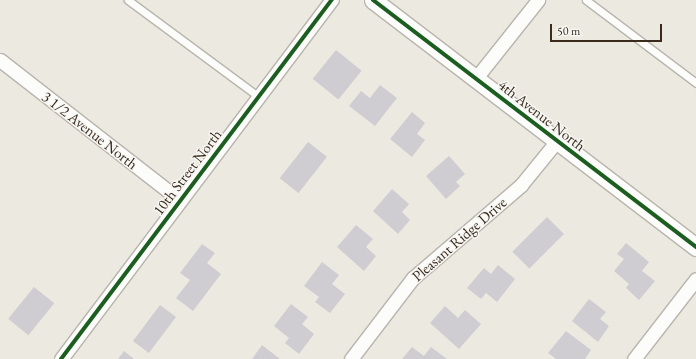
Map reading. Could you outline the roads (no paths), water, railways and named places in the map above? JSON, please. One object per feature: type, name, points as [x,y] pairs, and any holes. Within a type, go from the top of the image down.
[{"type":"street","name":"10th Street North","points":[[61,359],[332,0]]},
{"type":"street","name":"4th Avenue North","points":[[373,0],[476,78],[556,142],[696,247]]},
{"type":"street","points":[[476,78],[538,0]]},
{"type":"street","name":"3 1/2 Avenue North","points":[[0,60],[180,200]]},
{"type":"street","name":"Pleasant Ridge Drive","points":[[351,359],[413,278],[521,185],[556,142]]},
{"type":"street","points":[[634,359],[696,279]]},
{"type":"lane","points":[[128,0],[258,97]]},
{"type":"lane","points":[[586,0],[696,84]]}]
